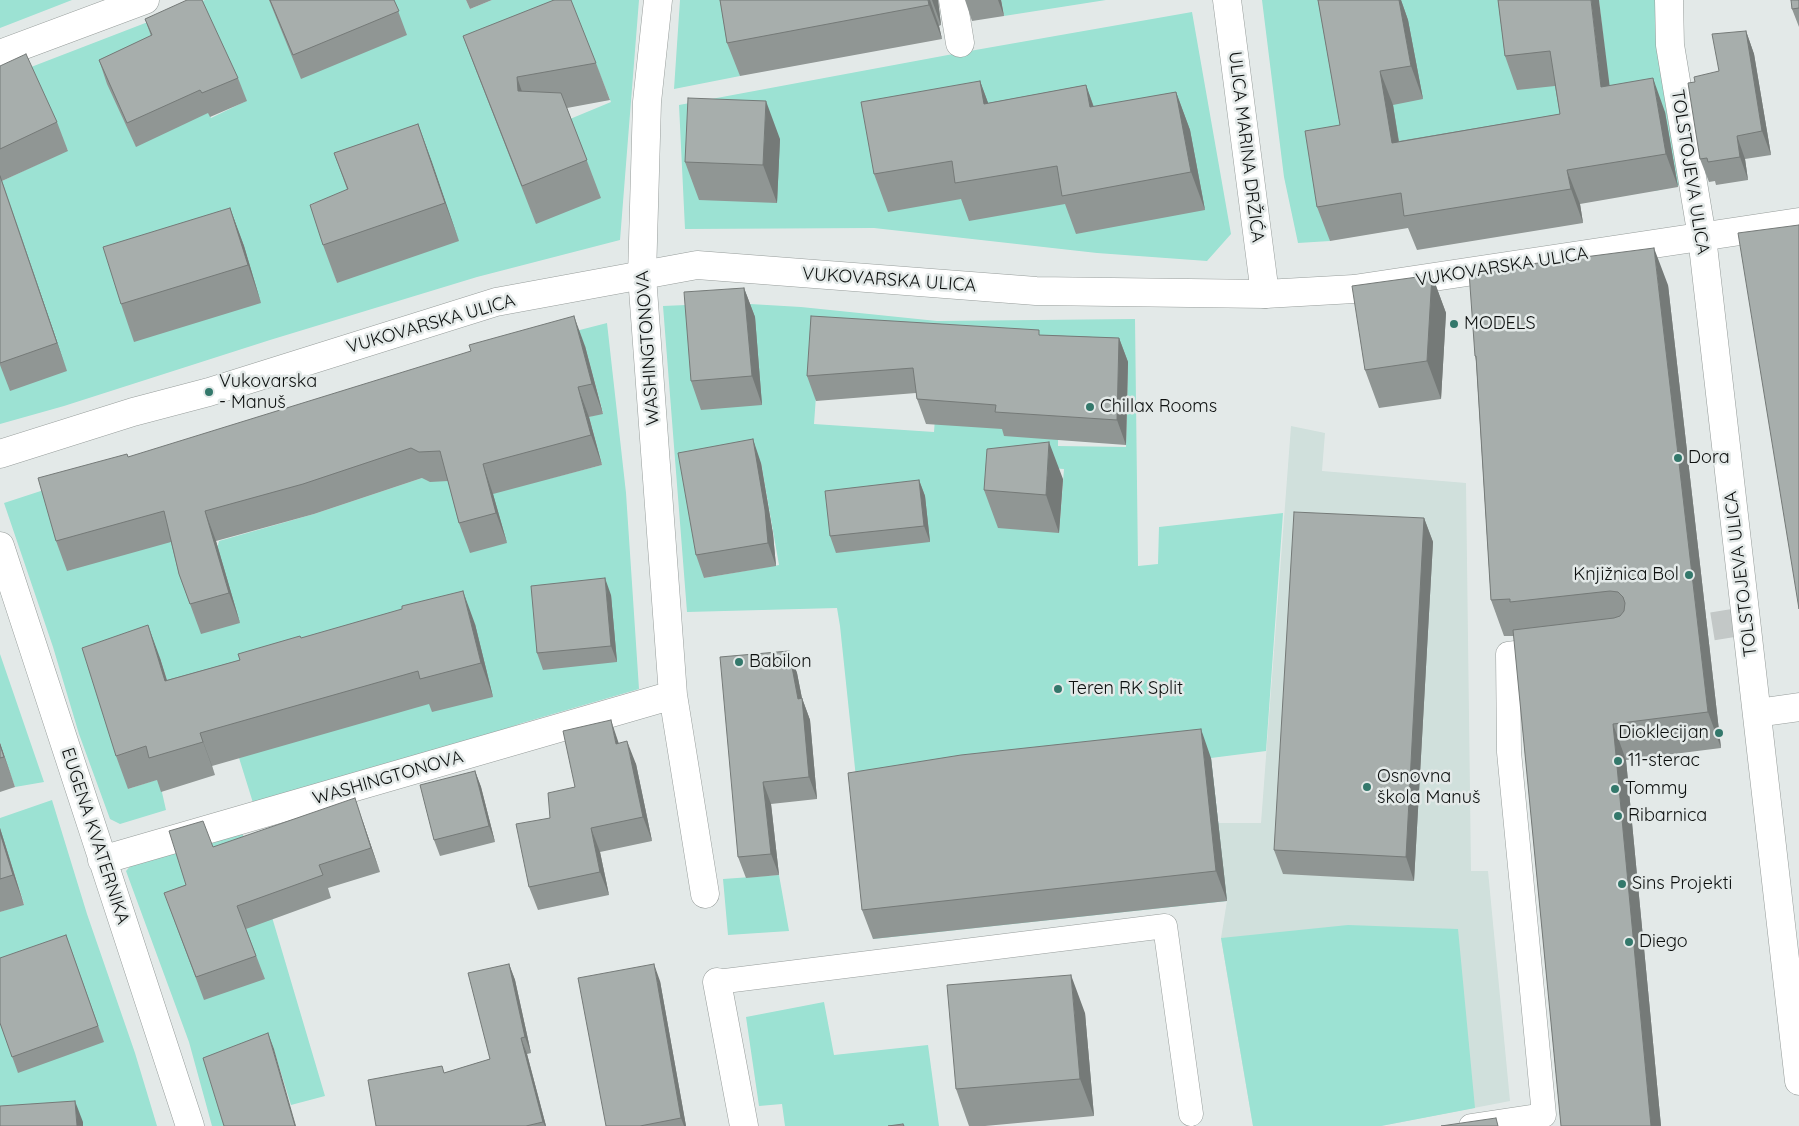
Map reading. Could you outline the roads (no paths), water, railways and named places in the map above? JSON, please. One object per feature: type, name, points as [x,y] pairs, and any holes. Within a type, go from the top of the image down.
[{"type":"street","points":[[0,54],[145,0]]},
{"type":"street","name":"WASHINGTONOVA","points":[[658,0],[647,102],[642,276],[673,695],[705,894]]},
{"type":"street","points":[[953,0],[960,43]]},
{"type":"street","name":"ULICA MARINA DRŽIĆA","points":[[1227,0],[1265,294]]},
{"type":"street","name":"TOLSTOJEVA ULICA","points":[[1669,0],[1670,45],[1702,237],[1796,1029],[1799,1082]]},
{"type":"street","name":"VUKOVARSKA ULICA","points":[[0,454],[133,412],[209,392],[496,302],[697,265],[1036,291],[1265,294],[1354,289],[1799,222]]},
{"type":"street","name":"EUGENA KVATERNIKA","points":[[0,546],[190,1126]]},
{"type":"street","name":"WASHINGTONOVA","points":[[102,860],[673,695]]},
{"type":"street","points":[[1757,712],[1799,707]]},
{"type":"street","points":[[717,982],[744,1126]]},
{"type":"lane","points":[[1471,1126],[1544,1120],[1509,752],[1508,654],[1566,647]]},
{"type":"lane","points":[[717,982],[1165,926],[1191,1114]]},
{"type":"tunnel","points":[[1671,633],[1746,621]]},
{"type":"place","name":"MODELS","points":[[1454,324]]},
{"type":"place","name":"Vukovarska - Manuš","points":[[209,392]]},
{"type":"place","name":"Chillax Rooms","points":[[1090,407]]},
{"type":"place","name":"Dora","points":[[1678,458]]},
{"type":"place","name":"Knjižnica Bol","points":[[1689,575]]},
{"type":"place","name":"Babilon","points":[[739,662]]},
{"type":"place","name":"Teren RK Split","points":[[1058,689]]},
{"type":"place","name":"Dioklecijan","points":[[1719,733]]},
{"type":"place","name":"11-sterac","points":[[1618,761]]},
{"type":"place","name":"Osnovna škola Manuš","points":[[1367,787]]},
{"type":"place","name":"Tommy","points":[[1615,789]]},
{"type":"place","name":"Ribarnica","points":[[1618,816]]},
{"type":"place","name":"Sins Projekti","points":[[1622,884]]},
{"type":"place","name":"Diego","points":[[1629,942]]}]
